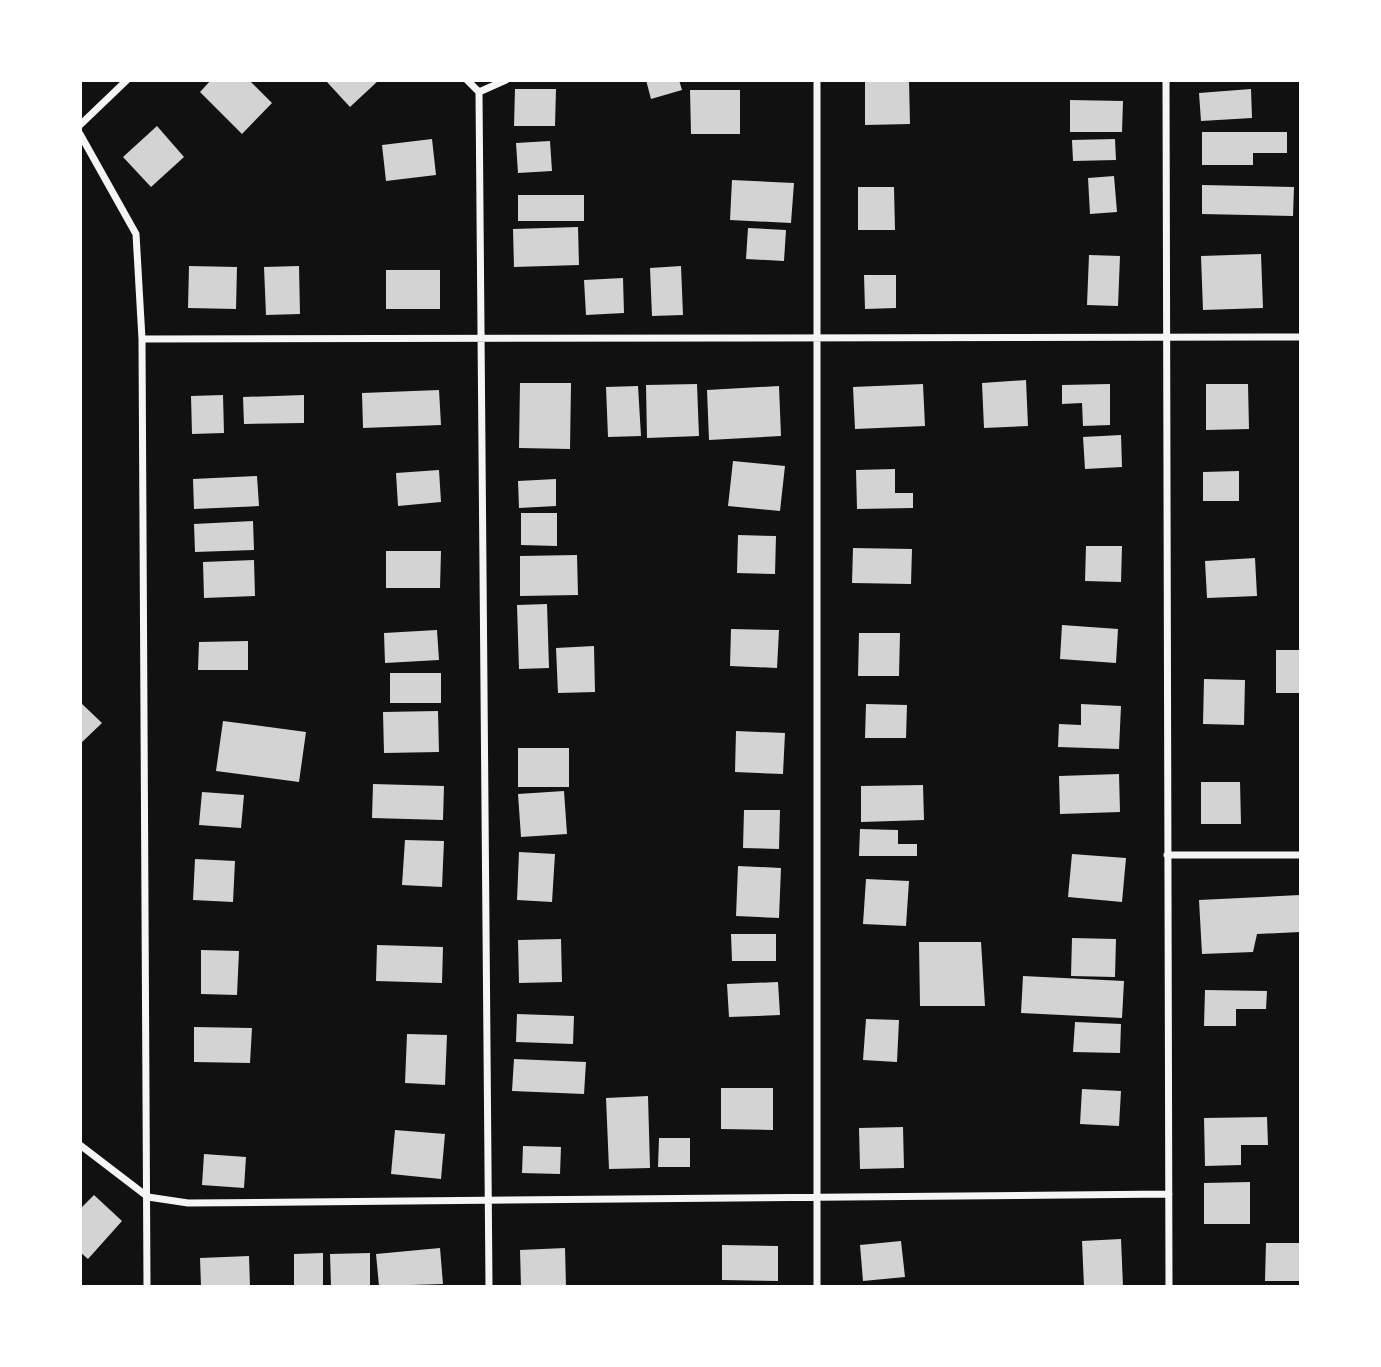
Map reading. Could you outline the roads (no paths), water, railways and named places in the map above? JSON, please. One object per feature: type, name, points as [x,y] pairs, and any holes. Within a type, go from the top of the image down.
[{"type":"street","points":[[80,125],[127,80]]},
{"type":"street","points":[[467,80],[479,92],[489,1286]]},
{"type":"street","points":[[479,92],[506,80]]},
{"type":"street","points":[[817,80],[817,1286]]},
{"type":"street","points":[[1166,80],[1169,1286]]},
{"type":"street","points":[[80,134],[136,234],[142,339],[147,1286]]},
{"type":"street","points":[[142,339],[1300,337]]},
{"type":"street","points":[[1167,855],[1300,855]]},
{"type":"street","points":[[81,1146],[148,1197],[188,1203],[488,1197],[817,1200],[1169,1194]]}]
